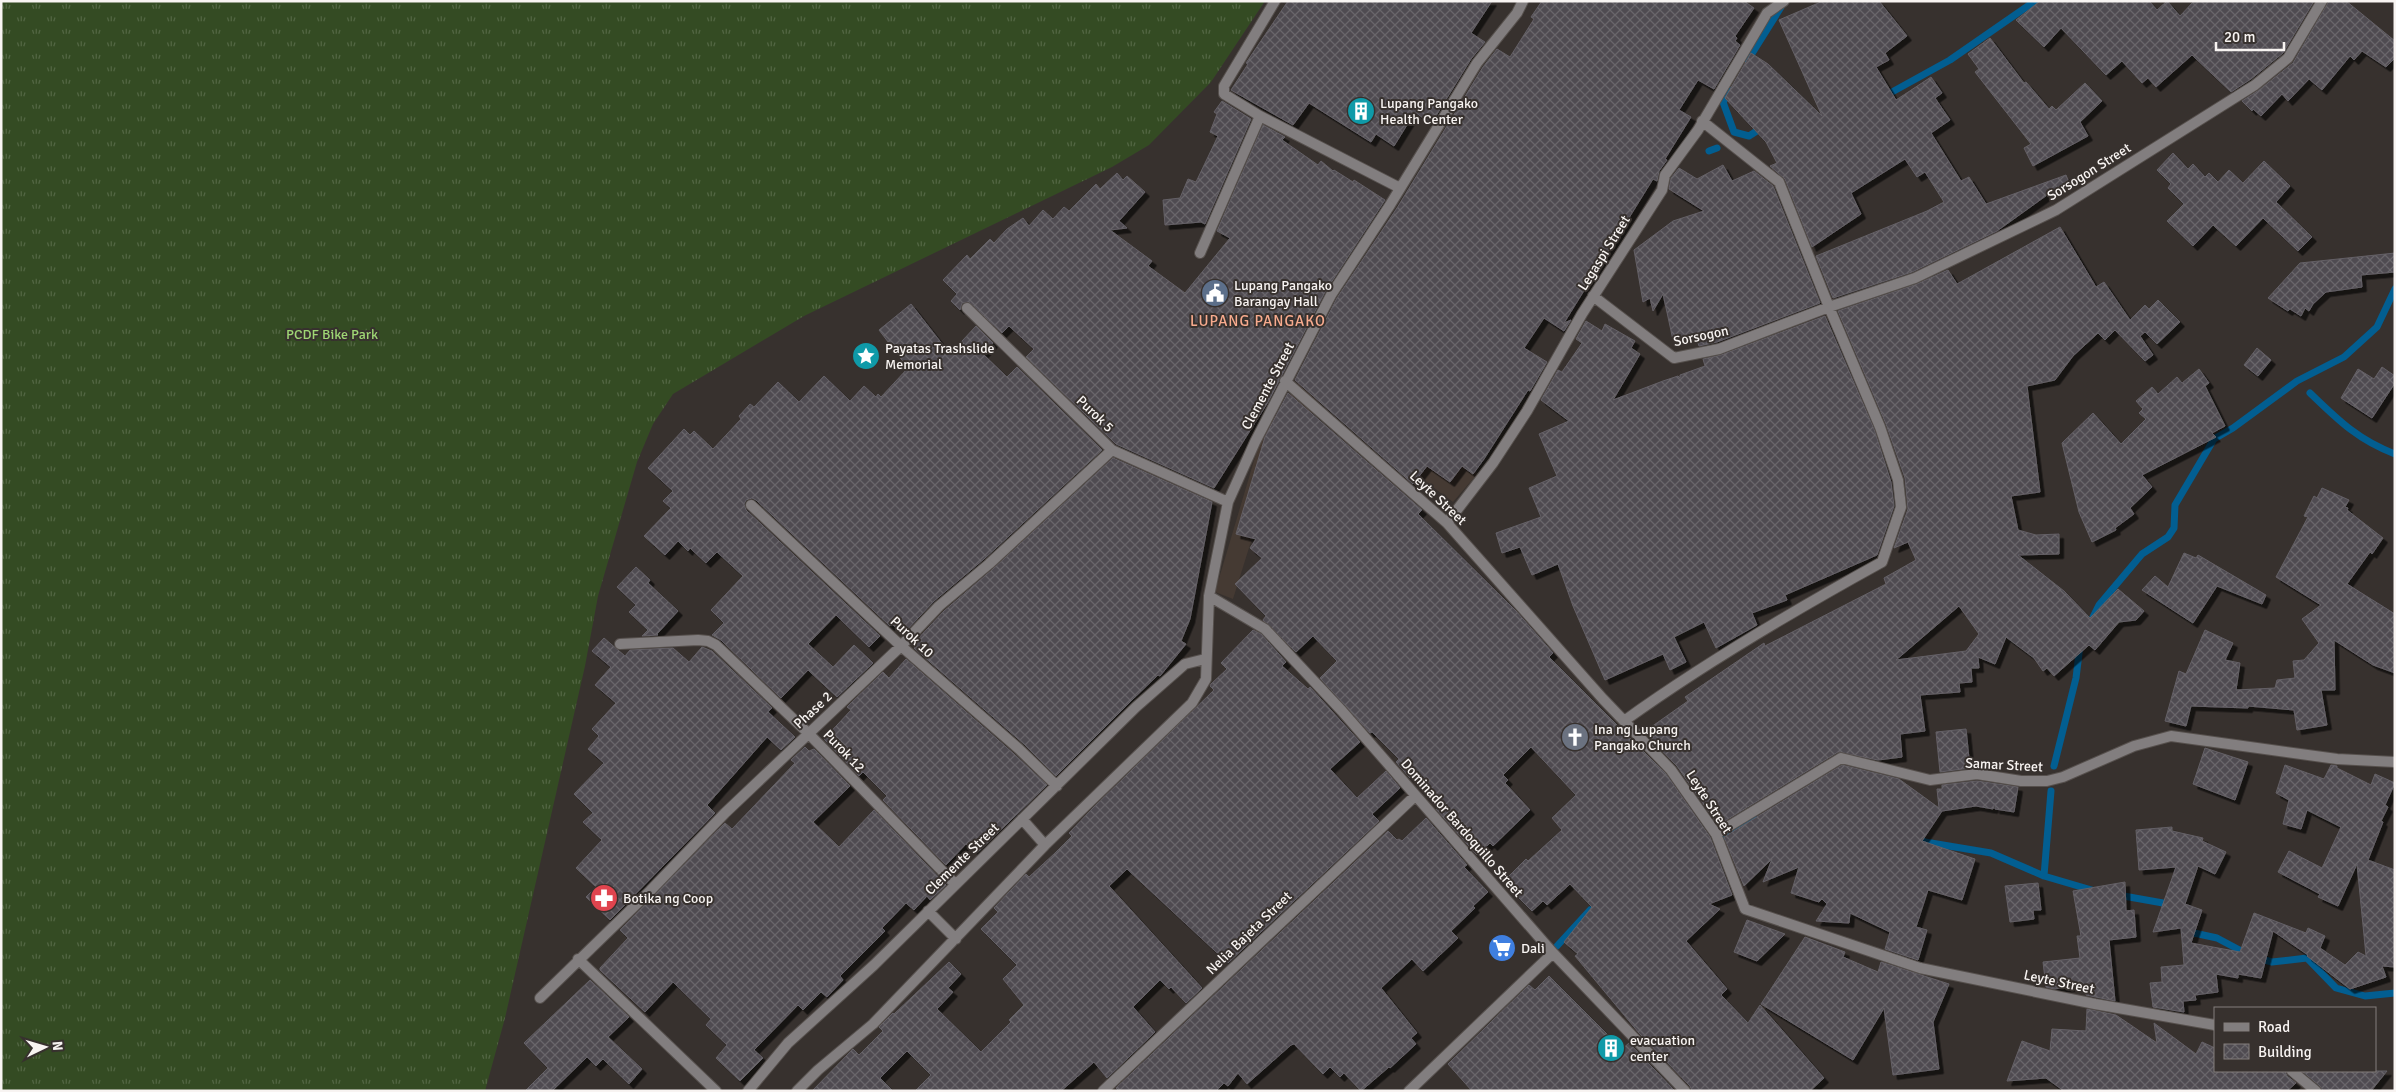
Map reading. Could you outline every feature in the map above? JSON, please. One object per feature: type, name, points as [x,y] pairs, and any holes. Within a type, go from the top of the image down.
[{"type":"street","points":[[1275,1],[1224,86],[1224,94],[1260,116],[1400,188]]},
{"type":"street","name":"Clemente Street","points":[[797,1091],[818,1070],[873,1024],[1045,845],[1192,703],[1206,679],[1205,659],[1209,596],[1228,502],[1255,442],[1331,295],[1477,64],[1517,13],[1523,1]]},
{"type":"street","name":"Legaspi Street","points":[[1447,523],[1493,463],[1527,411],[1593,296],[1662,190],[1665,176],[1702,121],[1767,13],[1784,1]]},
{"type":"street","name":"Sorsogon Street","points":[[1829,307],[1915,278],[2056,210],[2255,86],[2288,58],[2322,1]]},
{"type":"street","points":[[1200,253],[1260,116]]},
{"type":"street","points":[[1624,721],[1672,686],[1754,635],[1882,562],[1901,507],[1898,480],[1880,427],[1779,182],[1702,121]]},
{"type":"street","name":"Sorsogon","points":[[1593,296],[1674,358],[1718,349],[1829,307]]},
{"type":"street","name":"Purok 5","points":[[968,308],[1112,450],[1228,502]]},
{"type":"street","name":"Leyte Street","points":[[1285,381],[1447,523],[1624,721],[1671,770],[1716,834],[1745,909],[1920,968],[2095,1004],[2214,1025]]},
{"type":"street","name":"Phase 2","points":[[540,998],[650,891],[725,813],[901,646],[939,606],[990,564],[1112,450]]},
{"type":"street","name":"Purok 10","points":[[751,505],[901,646],[1019,749],[1057,786]]},
{"type":"street","name":"Dominador Bardoquillo Street","points":[[1209,596],[1265,629],[1342,711],[1554,953],[1685,1091]]},
{"type":"street","name":"Purok 12","points":[[620,644],[708,641],[716,645],[808,733],[955,884]]},
{"type":"street","name":"Clemente Street","points":[[748,1091],[788,1043],[827,1010],[1136,708],[1185,664],[1205,659]]},
{"type":"street","name":"Samar Street","points":[[1716,834],[1841,758],[1930,780],[1977,774],[2022,781],[2047,781],[2063,777],[2134,746],[2171,736],[2337,759],[2395,762]]},
{"type":"street","name":"Nelia Bajeta Street","points":[[1103,1091],[1415,796]]},
{"type":"street","points":[[1022,820],[1045,845]]},
{"type":"street","points":[[928,911],[956,939]]},
{"type":"street","points":[[1409,1091],[1554,953]]},
{"type":"street","points":[[578,959],[716,1091]]},
{"type":"street","points":[[2293,1072],[2316,1091]]},
{"type":"shaded area","points":[[1307,367],[1478,473],[1453,502],[1297,386]]},
{"type":"shaded area","points":[[1292,392],[1313,412],[1279,452],[1233,599],[1215,592],[1261,437]]},
{"type":"green space","name":"PCDF Bike Park","points":[[1,1],[1265,1],[1211,82],[1149,145],[1112,167],[804,316],[673,394],[653,424],[637,462],[598,596],[585,666],[505,1018],[485,1091],[1,1091]]},
{"type":"building","points":[[1288,1],[1492,1],[1471,33],[1485,42],[1471,59],[1431,124],[1415,112],[1394,146],[1376,134],[1371,142],[1309,103],[1293,125],[1231,90],[1248,64],[1246,63]]},
{"type":"building","points":[[1542,1],[1744,1],[1754,8],[1735,36],[1737,38],[1735,41],[1740,45],[1714,89],[1698,80],[1679,110],[1691,117],[1665,159],[1667,160],[1659,171],[1657,181],[1653,179],[1564,323],[1571,320],[1564,331],[1544,318],[1524,348],[1547,362],[1530,391],[1528,390],[1484,459],[1473,474],[1462,466],[1450,482],[1427,466],[1413,484],[1295,380],[1337,298],[1397,208],[1483,67],[1497,49],[1510,57],[1534,19],[1531,17]]},
{"type":"building","points":[[1823,1],[1879,1],[1907,36],[1885,53],[1889,60],[1876,67],[1896,100],[1931,77],[1942,93],[1935,98],[1950,120],[1931,133],[1961,181],[1969,177],[1986,204],[2066,175],[2068,180],[1997,231],[1912,272],[1833,298],[1816,256],[1927,211],[1944,202],[1925,172],[1917,177],[1905,159],[1851,193],[1861,214],[1812,247],[1785,179],[1770,166],[1777,163],[1766,142],[1725,98],[1751,53],[1768,64],[1822,116],[1779,20]]},
{"type":"building","points":[[2040,1],[2149,1],[2157,10],[2167,1],[2180,16],[2194,1],[2314,1],[2283,53],[2251,79],[2231,92],[2192,55],[2156,87],[2148,78],[2142,83],[2122,61],[2106,75],[2061,28],[2044,47],[2016,20]]},
{"type":"building","points":[[2329,1],[2346,1],[2395,41],[2395,58],[2386,67],[2362,51],[2354,60],[2350,56],[2322,90],[2309,79],[2288,101],[2282,94],[2261,116],[2253,109],[2252,111],[2242,101],[2293,63]]},
{"type":"building","points":[[1990,38],[2024,83],[2026,82],[2049,109],[2052,106],[2056,110],[2085,83],[2102,101],[2080,122],[2088,136],[2033,166],[2024,148],[2031,144],[1975,72],[1979,69],[1968,54]]},
{"type":"building","points":[[1222,101],[1251,119],[1205,224],[1201,222],[1165,225],[1163,200],[1180,198],[1188,179],[1196,182],[1218,136],[1210,132],[1217,114],[1214,112]]},
{"type":"building","points":[[1263,125],[1285,137],[1282,140],[1318,165],[1321,161],[1333,171],[1353,182],[1354,180],[1385,200],[1325,292],[1268,402],[1214,488],[1116,444],[1026,357],[1034,349],[1009,326],[1002,333],[969,302],[962,303],[960,310],[951,301],[957,294],[943,280],[967,255],[970,259],[990,239],[994,243],[1007,229],[1023,218],[1029,226],[1043,210],[1053,219],[1064,207],[1069,211],[1096,184],[1100,189],[1117,173],[1123,180],[1127,176],[1145,192],[1119,221],[1127,228],[1110,230],[1152,261],[1148,266],[1185,293],[1230,238],[1217,231]]},
{"type":"building","points":[[2173,153],[2188,169],[2193,164],[2205,177],[2209,173],[2218,182],[2229,170],[2243,183],[2264,161],[2290,186],[2276,202],[2312,237],[2298,251],[2263,218],[2236,246],[2213,225],[2193,246],[2167,221],[2184,204],[2168,188],[2171,184],[2157,170]]},
{"type":"building","points":[[1723,165],[1732,181],[1754,171],[1773,186],[1820,303],[1717,342],[1699,346],[1695,335],[1673,340],[1663,294],[1653,311],[1650,298],[1643,302],[1634,250],[1673,221],[1704,211],[1669,189],[1671,178],[1679,168],[1697,179]]},
{"type":"building","points":[[2060,227],[2096,287],[2104,282],[2130,320],[2145,305],[2149,309],[2158,300],[2180,322],[2157,344],[2145,332],[2140,336],[2153,355],[2145,361],[2115,330],[2105,340],[2098,333],[2073,356],[2055,380],[2027,386],[2040,492],[2011,496],[2018,530],[2036,535],[2059,534],[2059,554],[2018,555],[2064,591],[2090,618],[2118,589],[2144,611],[2136,620],[2119,622],[2095,650],[2089,645],[2054,676],[2047,668],[2043,671],[2034,658],[2006,637],[1995,664],[1978,657],[1979,668],[1971,668],[1972,682],[1959,683],[1960,692],[1920,695],[1925,731],[1900,734],[1902,757],[1878,760],[1838,752],[1718,825],[1677,766],[1644,732],[1688,701],[1685,697],[1764,643],[1765,646],[1886,584],[1884,578],[1916,560],[1908,542],[1894,548],[1908,509],[1905,478],[1886,424],[1838,311],[1917,284],[1948,270],[1957,284]],"holes":[[[1959,606],[1979,634],[1966,651],[1896,660]]]},
{"type":"building","points":[[2395,253],[2395,272],[2361,275],[2362,287],[2326,292],[2313,304],[2309,311],[2305,308],[2301,316],[2290,309],[2288,311],[2268,298],[2300,263]]},
{"type":"building","points":[[911,304],[950,354],[976,326],[993,343],[983,354],[1007,377],[1017,367],[1102,450],[984,559],[934,601],[903,634],[892,624],[890,626],[756,500],[752,498],[746,500],[744,504],[746,510],[880,636],[869,647],[836,615],[808,644],[833,667],[854,645],[873,663],[837,697],[808,670],[781,698],[721,640],[712,635],[724,623],[711,610],[743,576],[717,552],[706,563],[690,548],[688,551],[678,541],[665,555],[644,536],[671,508],[663,501],[673,491],[648,468],[684,429],[690,435],[694,431],[713,449],[741,419],[739,416],[750,404],[754,407],[778,382],[799,402],[824,376],[850,401],[864,386],[876,397],[878,394],[881,397],[908,368],[879,330]]},
{"type":"building","points":[[1825,316],[1874,429],[1891,482],[1894,506],[1877,555],[1785,595],[1787,600],[1752,613],[1757,625],[1716,648],[1704,622],[1674,637],[1686,662],[1670,670],[1663,654],[1605,680],[1573,606],[1558,564],[1532,575],[1520,547],[1502,553],[1496,533],[1541,517],[1529,488],[1557,476],[1539,434],[1569,421],[1541,400],[1558,370],[1562,372],[1582,343],[1576,339],[1586,321],[1602,331],[1605,324],[1635,341],[1631,348],[1640,354],[1613,400],[1678,376],[1680,378],[1680,375],[1705,366],[1703,359],[1721,355]]},
{"type":"building","points":[[2257,348],[2271,360],[2258,376],[2244,365]]},
{"type":"building","points":[[2382,367],[2395,376],[2395,383],[2372,418],[2341,398],[2358,369],[2374,379]]},
{"type":"building","points":[[2199,369],[2209,383],[2205,386],[2225,426],[2212,433],[2216,437],[2142,475],[2152,487],[2130,508],[2134,514],[2115,528],[2116,530],[2092,542],[2079,512],[2062,443],[2093,413],[2121,444],[2146,419],[2139,413],[2143,409],[2136,401],[2152,387],[2158,394],[2177,377],[2182,383]]},
{"type":"building","points":[[1288,393],[1422,510],[1418,514],[1516,611],[1553,653],[1549,657],[1666,774],[1710,837],[1732,895],[1709,904],[1720,909],[1686,941],[1727,989],[1721,995],[1748,1023],[1760,1005],[1824,1078],[1810,1091],[1692,1091],[1690,1086],[1639,1033],[1575,956],[1578,954],[1564,942],[1592,907],[1570,884],[1547,905],[1543,901],[1532,911],[1503,882],[1526,859],[1528,861],[1562,830],[1552,818],[1576,795],[1531,747],[1503,775],[1508,780],[1505,783],[1530,810],[1493,846],[1490,843],[1477,855],[1436,809],[1441,804],[1413,775],[1410,778],[1396,762],[1399,759],[1372,732],[1370,733],[1320,678],[1337,661],[1313,636],[1296,652],[1263,620],[1266,616],[1235,584],[1262,558],[1250,548],[1256,539],[1236,534],[1265,437]]},
{"type":"building","points":[[1113,458],[1212,502],[1190,619],[1181,641],[1186,644],[1160,676],[1158,675],[1133,699],[1056,776],[1024,744],[914,648],[916,647],[913,644],[944,611],[993,569]]},
{"type":"building","points":[[2322,488],[2349,500],[2345,507],[2348,508],[2347,510],[2383,538],[2372,554],[2370,552],[2347,584],[2395,614],[2395,673],[2373,665],[2334,640],[2335,690],[2321,690],[2327,725],[2297,730],[2294,710],[2248,706],[2248,708],[2191,706],[2186,726],[2165,721],[2179,671],[2186,674],[2205,630],[2233,643],[2225,660],[2240,663],[2236,690],[2275,688],[2277,680],[2295,678],[2293,661],[2304,660],[2319,643],[2302,619],[2321,605],[2276,577],[2308,517],[2304,516],[2314,496],[2317,498]]},
{"type":"building","points":[[2184,553],[2196,558],[2198,555],[2266,595],[2262,604],[2217,586],[2193,623],[2142,590],[2155,576],[2168,587]]},
{"type":"building","points":[[636,567],[650,580],[648,583],[678,611],[658,635],[642,636],[648,630],[629,612],[636,605],[617,587]]},
{"type":"building","points":[[1253,630],[1261,634],[1286,662],[1282,666],[1308,689],[1310,687],[1360,742],[1330,769],[1357,798],[1386,771],[1400,788],[1372,814],[1379,821],[1228,963],[1127,869],[1109,886],[1202,988],[1186,1003],[1171,987],[1169,989],[1160,980],[1133,1007],[1155,1032],[1107,1078],[1094,1062],[1061,1091],[915,1091],[931,1075],[907,1051],[880,1078],[893,1091],[812,1091],[853,1049],[859,1055],[883,1031],[879,1027],[949,962],[961,974],[948,988],[953,992],[937,1009],[981,1052],[1011,1022],[1009,1020],[1024,1005],[1003,979],[1017,965],[981,929],[998,912],[994,908],[1026,874],[1029,877],[1055,853],[1072,836],[1069,833],[1092,809],[1214,690],[1210,686],[1211,684],[1227,669],[1221,663]]},
{"type":"building","points":[[604,638],[625,656],[630,650],[673,648],[689,662],[702,647],[712,651],[772,708],[768,712],[795,737],[781,750],[767,737],[707,805],[715,813],[610,920],[586,897],[596,887],[576,868],[602,840],[583,822],[593,813],[574,794],[604,763],[588,749],[599,736],[592,729],[616,703],[595,685],[611,667],[592,651]]},
{"type":"building","points":[[906,659],[1047,785],[977,853],[966,844],[946,865],[883,800],[887,796],[863,772],[859,776],[824,739],[851,710],[847,707],[883,672],[889,678]]},
{"type":"building","points":[[1966,729],[1970,768],[1940,772],[1936,732]]},
{"type":"building","points":[[805,747],[809,751],[814,749],[850,786],[813,822],[839,847],[874,810],[946,885],[930,900],[927,896],[914,910],[906,903],[882,928],[885,931],[840,976],[843,980],[827,997],[821,992],[803,1010],[798,1005],[754,1050],[763,1058],[740,1081],[716,1058],[727,1045],[706,1025],[711,1019],[673,982],[645,1012],[600,968],[628,938],[620,930],[725,823],[732,829],[795,763],[791,760]]},
{"type":"building","points":[[2205,748],[2248,762],[2235,800],[2193,784]]},
{"type":"building","points":[[1842,765],[1899,779],[1939,808],[1937,789],[1942,789],[1942,785],[1977,781],[2018,787],[2014,812],[1995,809],[1995,803],[1993,809],[1976,806],[1942,811],[1922,841],[1975,859],[1962,900],[1928,890],[1916,927],[1927,930],[1918,960],[1885,949],[1890,932],[1850,913],[1849,923],[1816,921],[1827,904],[1822,899],[1819,902],[1791,893],[1799,867],[1763,882],[1772,859],[1744,886],[1724,837]]},
{"type":"building","points":[[2285,765],[2324,779],[2331,765],[2337,766],[2337,768],[2371,785],[2375,774],[2395,783],[2385,805],[2388,807],[2381,821],[2383,822],[2368,860],[2395,870],[2395,967],[2382,966],[2386,977],[2350,989],[2308,955],[2273,931],[2261,978],[2238,974],[2238,978],[2216,974],[2218,992],[2195,995],[2196,1000],[2183,1001],[2184,1012],[2153,1007],[2150,983],[2162,982],[2161,967],[2184,965],[2181,928],[2153,932],[2176,867],[2139,870],[2136,830],[2172,827],[2172,831],[2203,838],[2202,841],[2226,852],[2215,874],[2198,866],[2185,904],[2202,910],[2191,943],[2240,952],[2254,913],[2306,933],[2308,928],[2325,936],[2320,948],[2345,965],[2358,952],[2366,956],[2357,864],[2338,906],[2318,897],[2320,894],[2278,872],[2289,851],[2322,868],[2341,827],[2307,810],[2301,829],[2283,824],[2289,800],[2276,793]]},
{"type":"building","points":[[1426,818],[1467,865],[1464,867],[1488,892],[1473,906],[1475,908],[1451,931],[1458,938],[1423,971],[1412,959],[1381,988],[1417,1033],[1411,1038],[1416,1044],[1390,1068],[1361,1091],[1344,1073],[1340,1077],[1330,1067],[1323,1074],[1294,1044],[1247,1084],[1238,1073],[1228,1086],[1224,1083],[1216,1091],[1119,1091],[1116,1088],[1388,831],[1397,840],[1402,841]]},
{"type":"building","points":[[2125,882],[2126,911],[2134,910],[2136,937],[2109,940],[2115,1001],[2086,995],[2085,985],[2054,989],[2046,987],[2043,962],[2080,958],[2077,936],[2081,936],[2073,891]]},
{"type":"building","points":[[2038,883],[2041,910],[2033,910],[2034,919],[2010,922],[2005,886]]},
{"type":"building","points":[[1747,920],[1785,934],[1757,961],[1734,952]]},
{"type":"building","points":[[1805,937],[1845,952],[1843,957],[1878,972],[1881,962],[1949,984],[1933,1022],[1939,1069],[1893,1075],[1884,1008],[1853,1060],[1761,1004]]},
{"type":"building","points":[[1549,976],[1622,1049],[1629,1043],[1675,1091],[1472,1091],[1448,1064],[1529,985],[1535,990]]},
{"type":"building","points":[[590,980],[629,1017],[608,1037],[642,1069],[629,1084],[603,1059],[596,1066],[587,1057],[552,1091],[525,1091],[548,1068],[524,1043]]},
{"type":"building","points":[[2087,1009],[2116,1015],[2157,1043],[2154,1023],[2196,1054],[2202,1042],[2214,1048],[2214,1072],[2285,1072],[2287,1076],[2296,1083],[2287,1091],[2064,1091],[2046,1078],[2007,1081],[2022,1041],[2050,1051],[2052,1029],[2086,1031]]},
{"type":"building","points":[[2387,1071],[2371,1091],[2323,1091],[2320,1086],[2303,1072]]},
{"type":"waterway","points":[[1883,97],[1950,60],[2035,1]]},
{"type":"waterway","points":[[1748,60],[1783,4]]},
{"type":"waterway","points":[[1730,91],[1723,102],[1734,132],[1749,136],[1763,127]]},
{"type":"waterway","points":[[1709,151],[1717,148]]},
{"type":"waterway","points":[[2092,619],[2099,605],[2142,554],[2168,537],[2174,528],[2175,505],[2214,439],[2233,428],[2297,381],[2344,357],[2377,327],[2395,289]]},
{"type":"waterway","points":[[2310,393],[2359,436],[2395,454]]},
{"type":"waterway","points":[[2054,766],[2076,678],[2080,645]]},
{"type":"waterway","points":[[2044,876],[2051,791]]},
{"type":"waterway","points":[[1721,838],[1753,817]]},
{"type":"waterway","points":[[1914,837],[1925,842],[1991,853],[2044,876],[2095,891]]},
{"type":"waterway","points":[[2118,895],[2163,903],[2169,909]]},
{"type":"waterway","points":[[1557,946],[1590,910]]},
{"type":"waterway","points":[[2187,927],[2194,933],[2217,938],[2247,954]]},
{"type":"waterway","points":[[2257,958],[2272,962],[2307,958],[2336,988],[2365,996],[2395,993]]},
{"type":"place","name":"Lupang Pangako Health Center","points":[[1361,111]]},
{"type":"place","name":"Lupang Pangako Barangay Hall","points":[[1215,293]]},
{"type":"place","name":"Payatas Trashslide Memorial","points":[[866,356]]},
{"type":"place","name":"Ina ng Lupang Pangako Church","points":[[1575,737]]},
{"type":"place","name":"Botika ng Coop","points":[[604,898]]},
{"type":"place","name":"Dali","points":[[1502,948]]},
{"type":"place","name":"evacuation center","points":[[1611,1048]]},
{"type":"district","name":"LUPANG PANGAKO","points":[[1258,321]]}]
